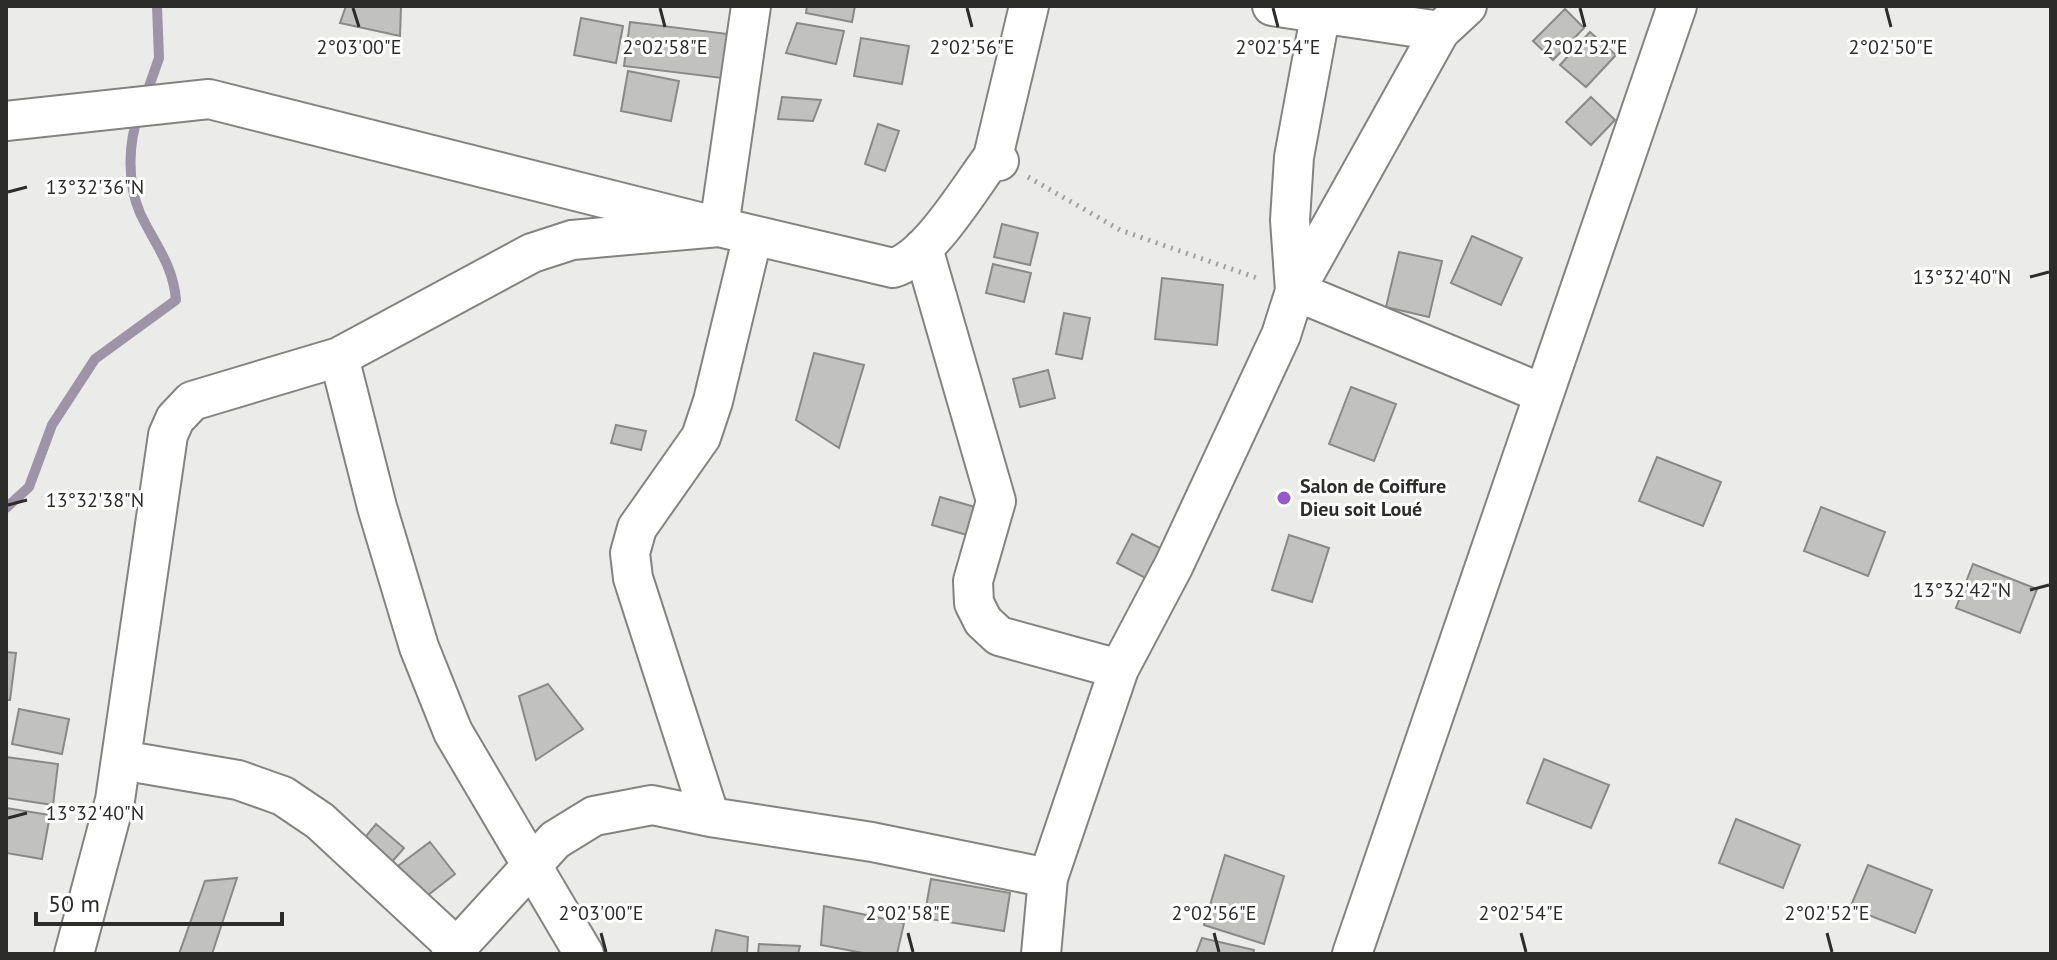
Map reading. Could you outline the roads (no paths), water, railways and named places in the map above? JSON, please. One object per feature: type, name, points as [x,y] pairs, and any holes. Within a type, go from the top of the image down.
[{"type":"street","points":[[710,817],[633,578],[630,553],[637,528],[701,437],[713,401],[736,231],[751,6]]},
{"type":"street","points":[[6,121],[209,99],[893,268],[903,265],[923,248],[996,159],[1029,6]]},
{"type":"street","points":[[1041,954],[1048,878],[1119,669],[1174,565],[1274,349],[1295,291],[1453,19],[1272,6]]},
{"type":"street","points":[[1352,954],[1677,6]]},
{"type":"street","points":[[1295,291],[1290,220],[1294,157],[1321,11]]},
{"type":"street","points":[[74,954],[115,800],[168,435],[175,419],[192,401],[339,357],[532,253],[572,240],[736,231]]},
{"type":"street","points":[[923,248],[996,501],[973,581],[974,603],[983,621],[999,636],[1119,669]]},
{"type":"street","points":[[1295,291],[1544,394]]},
{"type":"street","points":[[339,357],[419,647],[453,732],[529,866],[584,954]]},
{"type":"street","points":[[121,760],[238,780],[283,796],[320,821],[454,951],[555,840],[594,816],[652,805],[872,842],[1048,878]]},
{"type":"waterway","points":[[145,98],[159,58],[157,6]]},
{"type":"waterway","points":[[6,508],[29,487],[52,425],[95,359],[176,300],[167,265],[140,213],[133,189],[131,150],[139,113]]},
{"type":"place","name":"Salon de Coiffure Dieu soit Loué","points":[[1284,498]]}]
